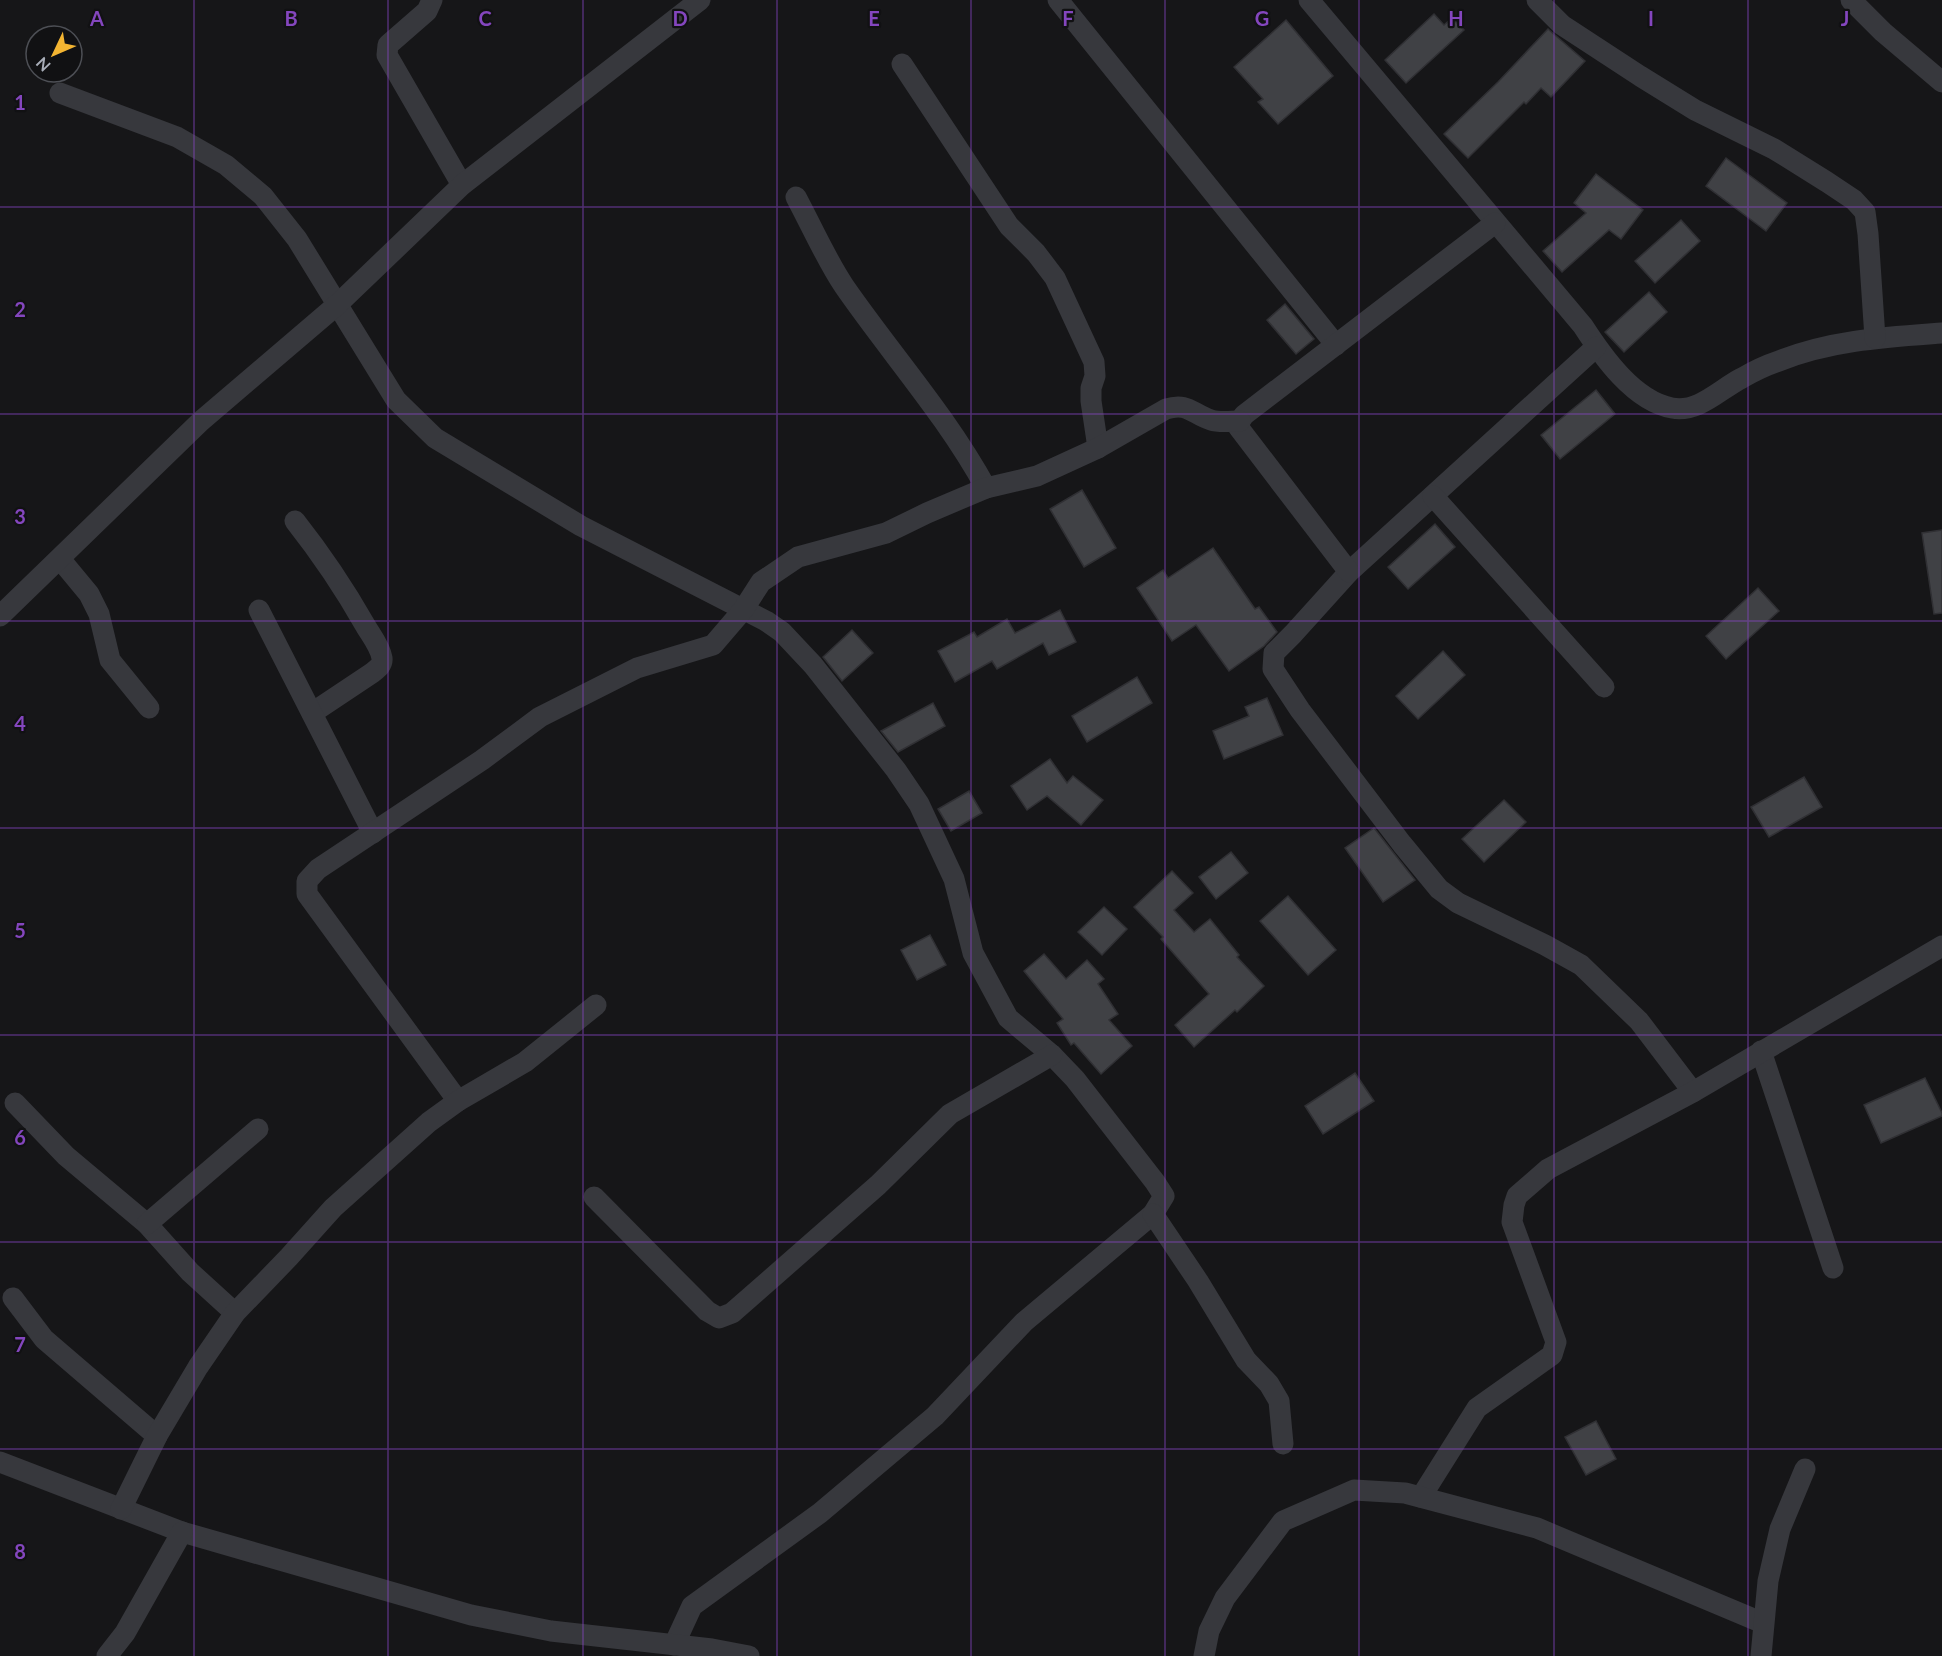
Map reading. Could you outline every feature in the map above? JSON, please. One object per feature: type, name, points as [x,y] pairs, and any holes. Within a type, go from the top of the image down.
[{"type":"street","points":[[432,0],[427,11],[387,45],[387,55],[462,185]]},
{"type":"street","points":[[0,616],[201,421],[338,304],[462,185],[700,0]]},
{"type":"street","points":[[1058,0],[1336,345]]},
{"type":"street","points":[[1309,0],[1583,326],[1596,347],[1627,383],[1656,404],[1674,409],[1698,406],[1741,378],[1780,360],[1808,351],[1875,338],[1942,333]]},
{"type":"street","points":[[1537,0],[1562,25],[1640,76],[1695,110],[1774,149],[1854,200],[1865,212],[1875,338]]},
{"type":"street","points":[[1851,0],[1883,32],[1942,82]]},
{"type":"street","points":[[902,64],[1009,226],[1055,278],[1094,362],[1095,376],[1091,388],[1091,401],[1098,448]]},
{"type":"street","points":[[60,93],[177,137],[226,165],[263,196],[297,239],[396,400],[435,438],[580,526],[766,621],[782,632],[813,665],[896,770],[919,804],[951,871],[973,953],[1008,1018],[1052,1055],[1075,1079],[1164,1196],[1153,1214],[1024,1322],[935,1416],[820,1513],[692,1606],[674,1645]]},
{"type":"street","points":[[796,197],[842,283],[885,344],[924,391],[969,458],[986,488]]},
{"type":"street","points":[[1349,572],[1239,428],[1240,421],[1244,415],[1495,223]]},
{"type":"street","points":[[1596,347],[1349,572],[1274,653],[1274,669],[1300,710],[1439,889],[1458,903],[1581,965],[1639,1021],[1693,1092]]},
{"type":"street","points":[[458,1101],[307,894],[307,881],[318,869],[482,760],[540,717],[637,668],[713,645],[743,610],[761,582],[798,556],[886,533],[986,488],[1037,476],[1098,448],[1176,406],[1183,406],[1218,422],[1240,421]]},
{"type":"street","points":[[1433,496],[1604,687]]},
{"type":"street","points":[[295,521],[325,561],[362,619],[382,659],[380,666],[372,673],[312,712]]},
{"type":"street","points":[[60,559],[89,594],[99,614],[110,660],[149,708]]},
{"type":"street","points":[[258,610],[374,833]]},
{"type":"street","points":[[1421,1497],[1477,1408],[1552,1354],[1555,1348],[1556,1342],[1512,1222],[1517,1196],[1548,1169],[1693,1092],[1942,946]]},
{"type":"street","points":[[121,1509],[157,1436],[198,1367],[235,1313],[333,1208],[429,1122],[458,1101],[525,1062],[596,1005]]},
{"type":"street","points":[[1761,1051],[1833,1268]]},
{"type":"street","points":[[594,1197],[707,1311],[719,1318],[732,1313],[878,1185],[950,1114],[1052,1055]]},
{"type":"street","points":[[15,1103],[66,1156],[147,1224],[190,1272],[235,1313]]},
{"type":"street","points":[[147,1224],[258,1129]]},
{"type":"street","points":[[1153,1214],[1198,1281],[1246,1360],[1269,1384],[1278,1401],[1283,1444]]},
{"type":"street","points":[[13,1298],[44,1339],[157,1436]]},
{"type":"street","points":[[0,1462],[182,1532],[471,1615],[551,1632],[712,1649],[749,1656]]},
{"type":"street","points":[[1761,1656],[1768,1581],[1780,1529],[1804,1469]]},
{"type":"street","points":[[1204,1656],[1209,1631],[1225,1598],[1283,1521],[1354,1490],[1405,1493],[1537,1528],[1764,1623]]},
{"type":"street","points":[[107,1656],[125,1634],[182,1532]]},
{"type":"building","points":[[1434,14],[1444,25],[1452,18],[1464,30],[1406,83],[1385,60]]},
{"type":"building","points":[[1286,20],[1333,76],[1278,124],[1258,102],[1263,99],[1234,67]]},
{"type":"building","points":[[1548,29],[1585,61],[1551,97],[1541,88],[1526,104],[1524,102],[1468,158],[1444,134]]},
{"type":"building","points":[[1726,158],[1787,203],[1766,231],[1706,186]]},
{"type":"building","points":[[1596,174],[1643,210],[1621,239],[1609,230],[1562,272],[1543,251],[1586,213],[1574,203]]},
{"type":"building","points":[[1681,220],[1700,241],[1655,283],[1635,261]]},
{"type":"building","points":[[1649,292],[1667,312],[1624,352],[1605,332]]},
{"type":"building","points":[[1285,304],[1314,339],[1296,354],[1267,320]]},
{"type":"building","points":[[1596,390],[1615,414],[1560,459],[1541,435]]},
{"type":"building","points":[[1082,490],[1116,548],[1084,567],[1050,509]]},
{"type":"building","points":[[1435,524],[1455,547],[1408,589],[1388,567]]},
{"type":"building","points":[[1942,530],[1942,613],[1934,614],[1922,533]]},
{"type":"building","points":[[1213,548],[1255,609],[1259,607],[1277,632],[1264,646],[1229,671],[1196,625],[1172,641],[1137,588],[1163,570],[1168,578]]},
{"type":"building","points":[[1758,588],[1779,611],[1726,659],[1706,636]]},
{"type":"building","points":[[1060,610],[1076,642],[1049,655],[1043,643],[997,669],[992,661],[955,682],[938,651],[974,632],[977,637],[1007,619],[1015,633]]},
{"type":"building","points":[[852,630],[873,653],[842,681],[823,657]]},
{"type":"building","points":[[1443,651],[1465,675],[1418,719],[1396,696]]},
{"type":"building","points":[[1137,677],[1152,703],[1087,742],[1072,716]]},
{"type":"building","points":[[1267,698],[1283,735],[1224,759],[1213,731],[1249,716],[1245,707]]},
{"type":"building","points":[[933,703],[945,726],[898,752],[881,731]]},
{"type":"building","points":[[1050,759],[1067,783],[1073,776],[1103,800],[1081,825],[1047,796],[1027,810],[1011,786]]},
{"type":"building","points":[[1804,777],[1822,807],[1769,837],[1751,807]]},
{"type":"building","points":[[969,791],[982,813],[951,831],[938,809]]},
{"type":"building","points":[[1504,800],[1526,822],[1484,862],[1462,839]]},
{"type":"building","points":[[1374,828],[1415,880],[1383,902],[1345,848]]},
{"type":"building","points":[[1231,852],[1248,873],[1216,899],[1199,877]]},
{"type":"building","points":[[1172,871],[1193,893],[1174,910],[1194,932],[1210,919],[1239,955],[1237,957],[1264,986],[1237,1012],[1235,1010],[1194,1047],[1175,1025],[1209,994],[1161,939],[1163,937],[1134,907]]},
{"type":"building","points":[[1288,896],[1336,950],[1308,975],[1260,921]]},
{"type":"building","points":[[1104,907],[1127,929],[1102,955],[1078,932]]},
{"type":"building","points":[[930,935],[946,965],[917,980],[901,950]]},
{"type":"building","points":[[1044,954],[1066,979],[1087,960],[1104,979],[1098,984],[1118,1014],[1109,1020],[1132,1046],[1101,1074],[1074,1043],[1071,1045],[1057,1023],[1063,1019],[1024,971]]},
{"type":"building","points":[[1355,1073],[1374,1101],[1323,1134],[1305,1106]]},
{"type":"building","points":[[1925,1078],[1942,1116],[1881,1143],[1864,1105]]},
{"type":"building","points":[[1596,1421],[1616,1459],[1586,1475],[1565,1437]]}]
